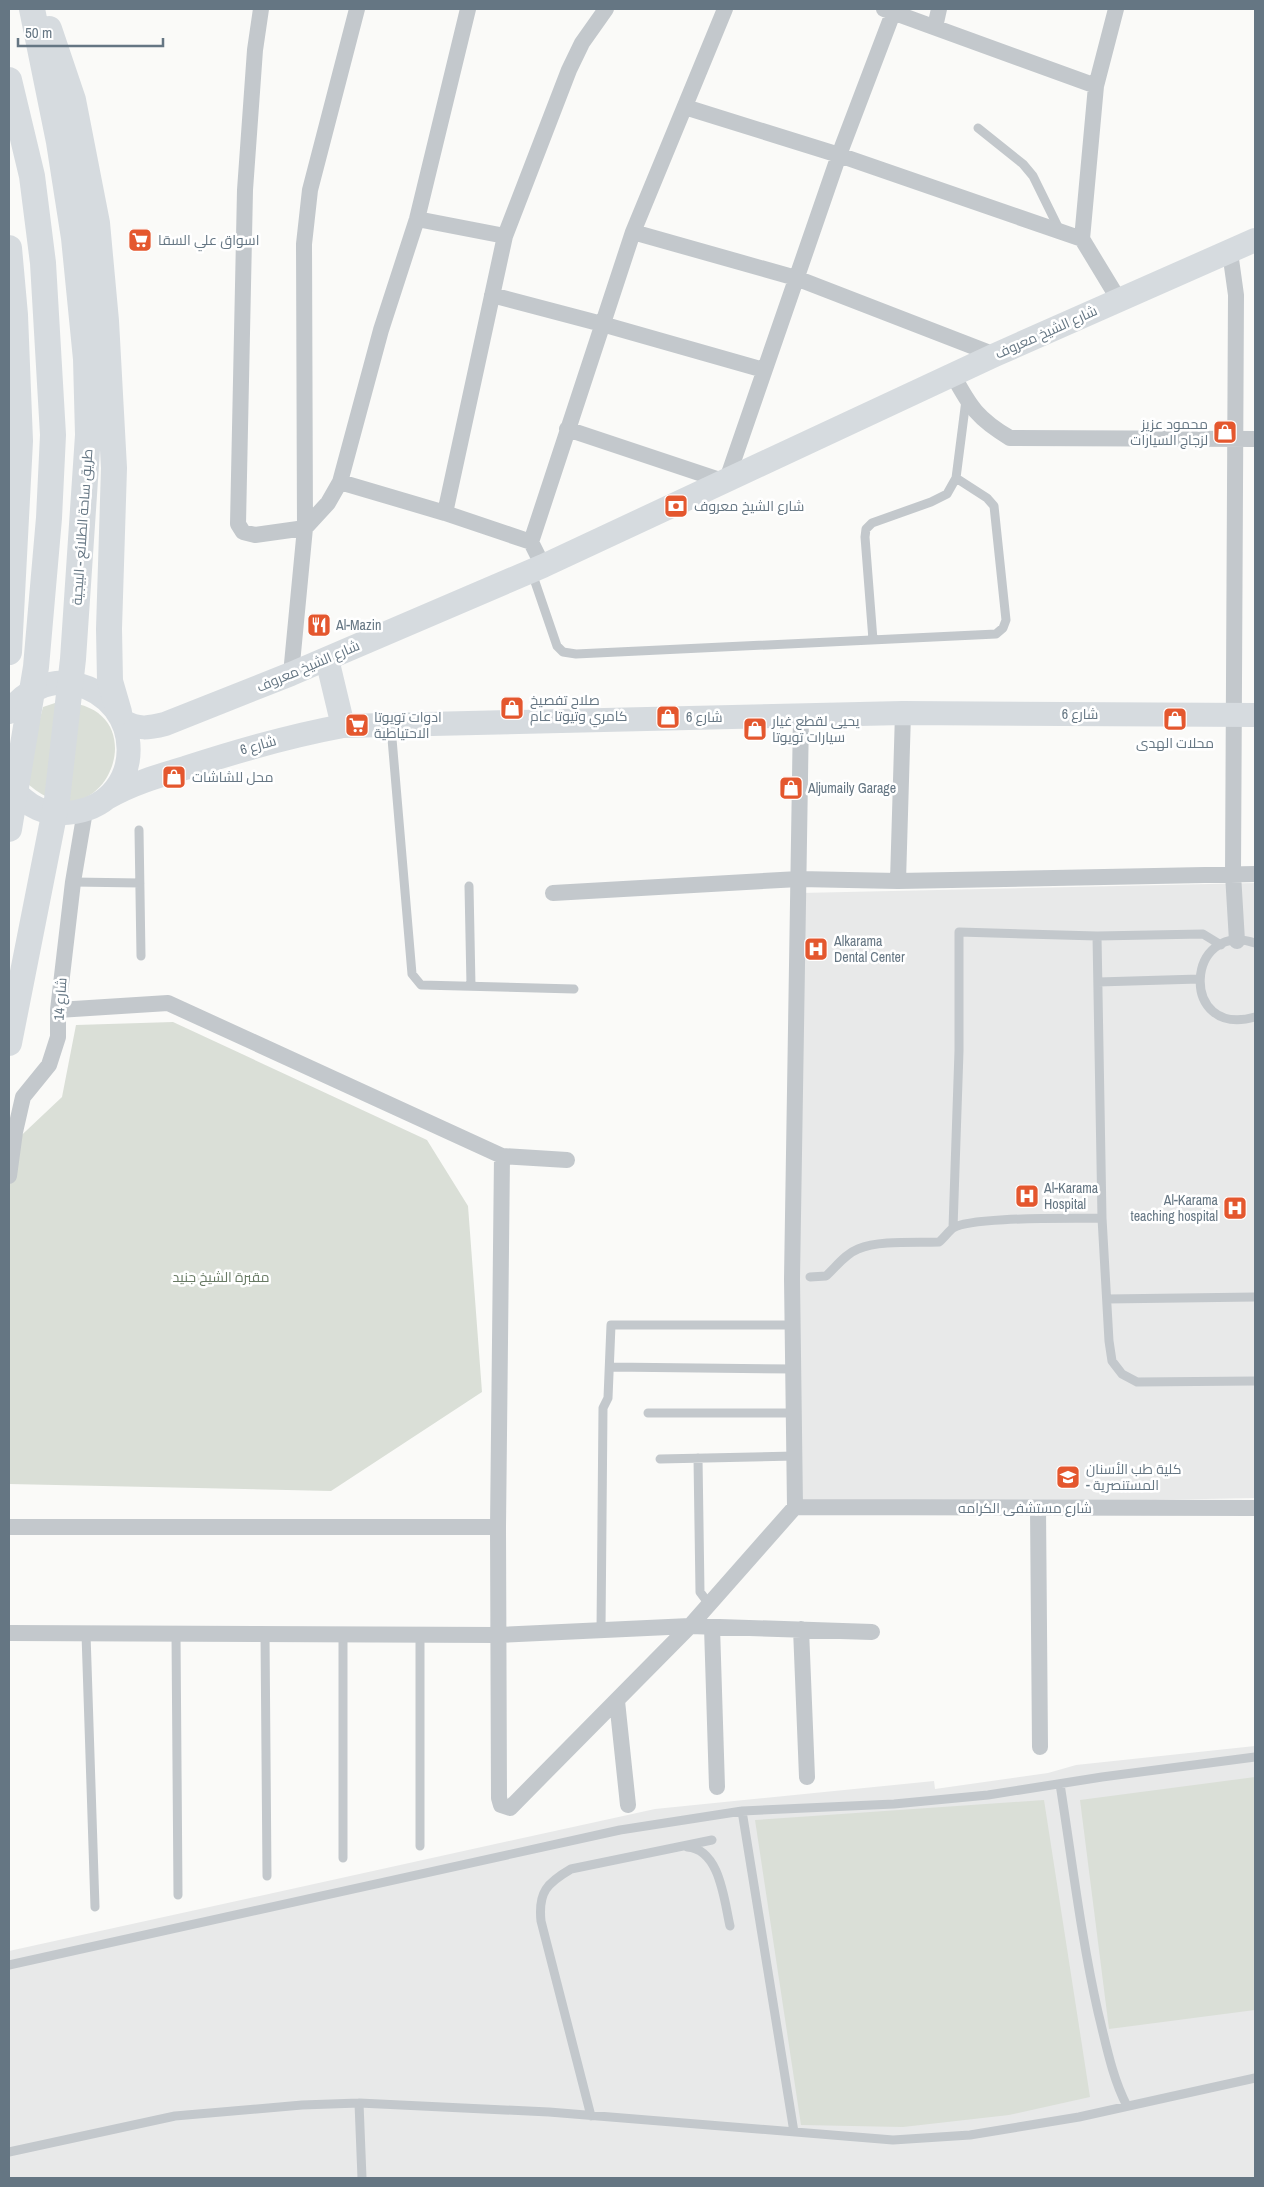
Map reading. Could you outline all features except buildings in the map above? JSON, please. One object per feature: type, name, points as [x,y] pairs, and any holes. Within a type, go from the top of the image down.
[{"type":"main road","name":"طريق ساحة الطلائع - البيجية","points":[[9,1043],[57,800],[73,659],[88,435],[86,360],[74,238],[59,142],[32,9]]},
{"type":"main road","points":[[41,9],[73,100],[97,224],[106,321],[114,468],[110,672],[113,696],[121,717]]},
{"type":"main road","points":[[9,80],[32,176],[43,263],[53,435],[36,667],[9,830]]},
{"type":"main road","points":[[9,248],[16,315],[9,652]]},
{"type":"street","points":[[262,9],[255,50],[245,190],[238,524],[243,532],[255,535],[305,528],[328,503],[340,482],[381,330],[417,219],[468,9]]},
{"type":"street","points":[[291,674],[305,528],[304,244],[310,190],[357,9]]},
{"type":"street","points":[[445,513],[505,236],[569,70],[582,43],[606,9]]},
{"type":"street","points":[[537,569],[531,542],[566,429],[633,232],[724,9]]},
{"type":"street","points":[[935,26],[939,9]]},
{"type":"street","points":[[1116,9],[1096,86],[1082,239],[1119,300]]},
{"type":"street","points":[[566,429],[726,482],[889,11],[935,26],[1096,86]]},
{"type":"street","points":[[685,107],[839,155],[1082,239]]},
{"type":"street","points":[[417,219],[505,236]]},
{"type":"street","points":[[633,232],[796,278],[995,355]]},
{"type":"street","name":"شارع الشيخ معروف","points":[[121,717],[139,728],[165,724],[291,674],[537,569],[995,355],[1255,240]]},
{"type":"street","points":[[1229,943],[1244,715],[1237,439],[1236,295],[1230,252]]},
{"type":"street","points":[[492,296],[602,324],[764,370]]},
{"type":"street","points":[[954,375],[966,400],[987,424],[1010,438],[1255,439]]},
{"type":"street","points":[[340,482],[445,513],[531,542]]},
{"type":"street","points":[[327,658],[343,726]]},
{"type":"street","points":[[9,712],[17,702],[31,691],[49,684],[69,683],[88,687],[105,697],[121,717],[129,752],[126,769],[118,785],[107,798]]},
{"type":"street","points":[[898,881],[903,714]]},
{"type":"street","points":[[502,1156],[498,1527],[499,1798],[501,1804],[510,1808],[690,1626],[795,1507],[793,1324],[801,715]]},
{"type":"street","name":"شارع 6","points":[[85,811],[138,783],[226,754],[282,738],[343,726],[801,715],[1244,715]]},
{"type":"street","points":[[12,794],[41,811],[63,814],[85,811]]},
{"type":"street","name":"شارع 14","points":[[9,1176],[15,1132],[23,1097],[49,1065],[58,1037],[58,1010],[73,882],[85,811]]},
{"type":"street","points":[[553,893],[799,879],[898,881],[1255,874]]},
{"type":"street","points":[[58,1010],[168,1003],[502,1156],[567,1160]]},
{"type":"street","name":"شارع مستشفى الكرامه","points":[[795,1507],[1255,1508]]},
{"type":"street","points":[[1038,1508],[1040,1747]]},
{"type":"street","points":[[9,1527],[498,1527]]},
{"type":"street","points":[[9,1633],[498,1635],[690,1626],[872,1632]]},
{"type":"street","points":[[712,1627],[717,1787]]},
{"type":"street","points":[[801,1629],[807,1777]]},
{"type":"street","points":[[617,1701],[628,1805]]},
{"type":"lane","points":[[978,128],[1023,164],[1032,176],[1060,231]]},
{"type":"lane","points":[[874,640],[865,537],[866,529],[872,523],[931,502],[947,494],[956,478],[966,400]]},
{"type":"lane","points":[[537,569],[557,646],[563,652],[576,654],[996,634],[1003,628],[1006,620],[994,506],[987,498],[956,478]]},
{"type":"lane","points":[[390,724],[412,974],[421,985],[574,990]]},
{"type":"lane","points":[[139,830],[141,956]]},
{"type":"lane","points":[[73,882],[140,884]]},
{"type":"lane","points":[[469,886],[471,986]]},
{"type":"lane","points":[[954,1228],[959,1051],[959,932],[1097,936],[1203,934],[1229,943]]},
{"type":"lane","points":[[1097,936],[1102,1218],[1112,1361],[1122,1374],[1137,1382],[1255,1381]]},
{"type":"lane","points":[[1255,943],[1245,940],[1213,949],[1203,962],[1199,979],[1202,996],[1211,1009],[1226,1018],[1242,1020],[1255,1016]]},
{"type":"lane","points":[[1098,982],[1199,979]]},
{"type":"lane","points":[[810,1277],[826,1276],[841,1260],[858,1249],[875,1245],[940,1242],[954,1228],[996,1221],[1102,1218]]},
{"type":"lane","points":[[1107,1299],[1255,1297]]},
{"type":"lane","points":[[601,1630],[602,1408],[608,1398],[611,1325],[793,1324]]},
{"type":"lane","points":[[610,1367],[794,1369]]},
{"type":"lane","points":[[648,1413],[794,1413]]},
{"type":"lane","points":[[660,1459],[795,1456]]},
{"type":"lane","points":[[698,1458],[700,1592],[709,1604]]},
{"type":"lane","points":[[86,1634],[95,1906]]},
{"type":"lane","points":[[176,1634],[178,1896]]},
{"type":"lane","points":[[265,1634],[267,1876]]},
{"type":"lane","points":[[343,1634],[343,1858]]},
{"type":"lane","points":[[420,1635],[420,1846]]},
{"type":"lane","points":[[9,1964],[620,1830],[742,1811],[894,1804],[988,1795],[1255,1757]]},
{"type":"lane","points":[[1060,1784],[1087,1961],[1108,2055],[1119,2090],[1127,2106]]},
{"type":"lane","points":[[742,1811],[794,2132]]},
{"type":"lane","points":[[591,2116],[541,1921],[540,1907],[543,1893],[552,1880],[571,1869],[712,1840]]},
{"type":"lane","points":[[680,1846],[697,1847],[709,1857],[717,1873],[730,1926]]},
{"type":"lane","points":[[9,2152],[174,2116],[359,2102],[591,2116],[893,2140],[970,2135],[1079,2117],[1255,2078]]},
{"type":"lane","points":[[359,2102],[362,2178]]},
{"type":"shaded area","name":"Al-Karama Hospital","points":[[1255,883],[1255,1498],[795,1507],[800,893]]},
{"type":"shaded area","points":[[1255,1746],[1255,2178],[9,2178],[9,1951],[655,1809],[934,1781],[935,1789],[1048,1773],[1076,1765]]},
{"type":"green space","points":[[58,702],[91,709],[109,725],[115,747],[110,770],[97,790],[77,801],[52,799],[24,780],[43,707]]},
{"type":"green space","name":"مقبرة الشيخ جنيد","points":[[173,1022],[427,1140],[468,1206],[482,1392],[331,1491],[9,1484],[9,1147],[62,1097],[76,1025]]},
{"type":"green space","points":[[1255,1777],[1255,2010],[1109,2029],[1080,1800]]},
{"type":"green space","points":[[1044,1800],[1090,2097],[1009,2115],[903,2127],[801,2125],[755,1820]]},
{"type":"place","name":"اسواق علي السقا","points":[[140,240]]},
{"type":"place","name":"محمود عزيز لزجاج السيارات","points":[[1225,432]]},
{"type":"place","name":"شارع الشيخ معروف","points":[[676,506]]},
{"type":"place","name":"Al-Mazin","points":[[319,625]]},
{"type":"place","name":"صلاح تفصيخ كامري وتيوتا عام","points":[[512,708]]},
{"type":"place","name":"شارع 6","points":[[668,717]]},
{"type":"place","name":"محلات الهدى","points":[[1175,719]]},
{"type":"place","name":"ادوات تويوتا الاحتياطية","points":[[357,725]]},
{"type":"place","name":"يحيى لقطع غيار سيارات تويوتا","points":[[755,729]]},
{"type":"place","name":"محل للشاشات","points":[[174,777]]},
{"type":"place","name":"Aljumaily Garage","points":[[791,788]]},
{"type":"place","name":"Alkarama Dental Center","points":[[816,949]]},
{"type":"place","name":"Al-Karama Hospital","points":[[1027,1196]]},
{"type":"place","name":"Al-Karama teaching hospital","points":[[1235,1208]]},
{"type":"place","name":"كلية طب الأسنان - المستنصرية","points":[[1068,1477]]}]
